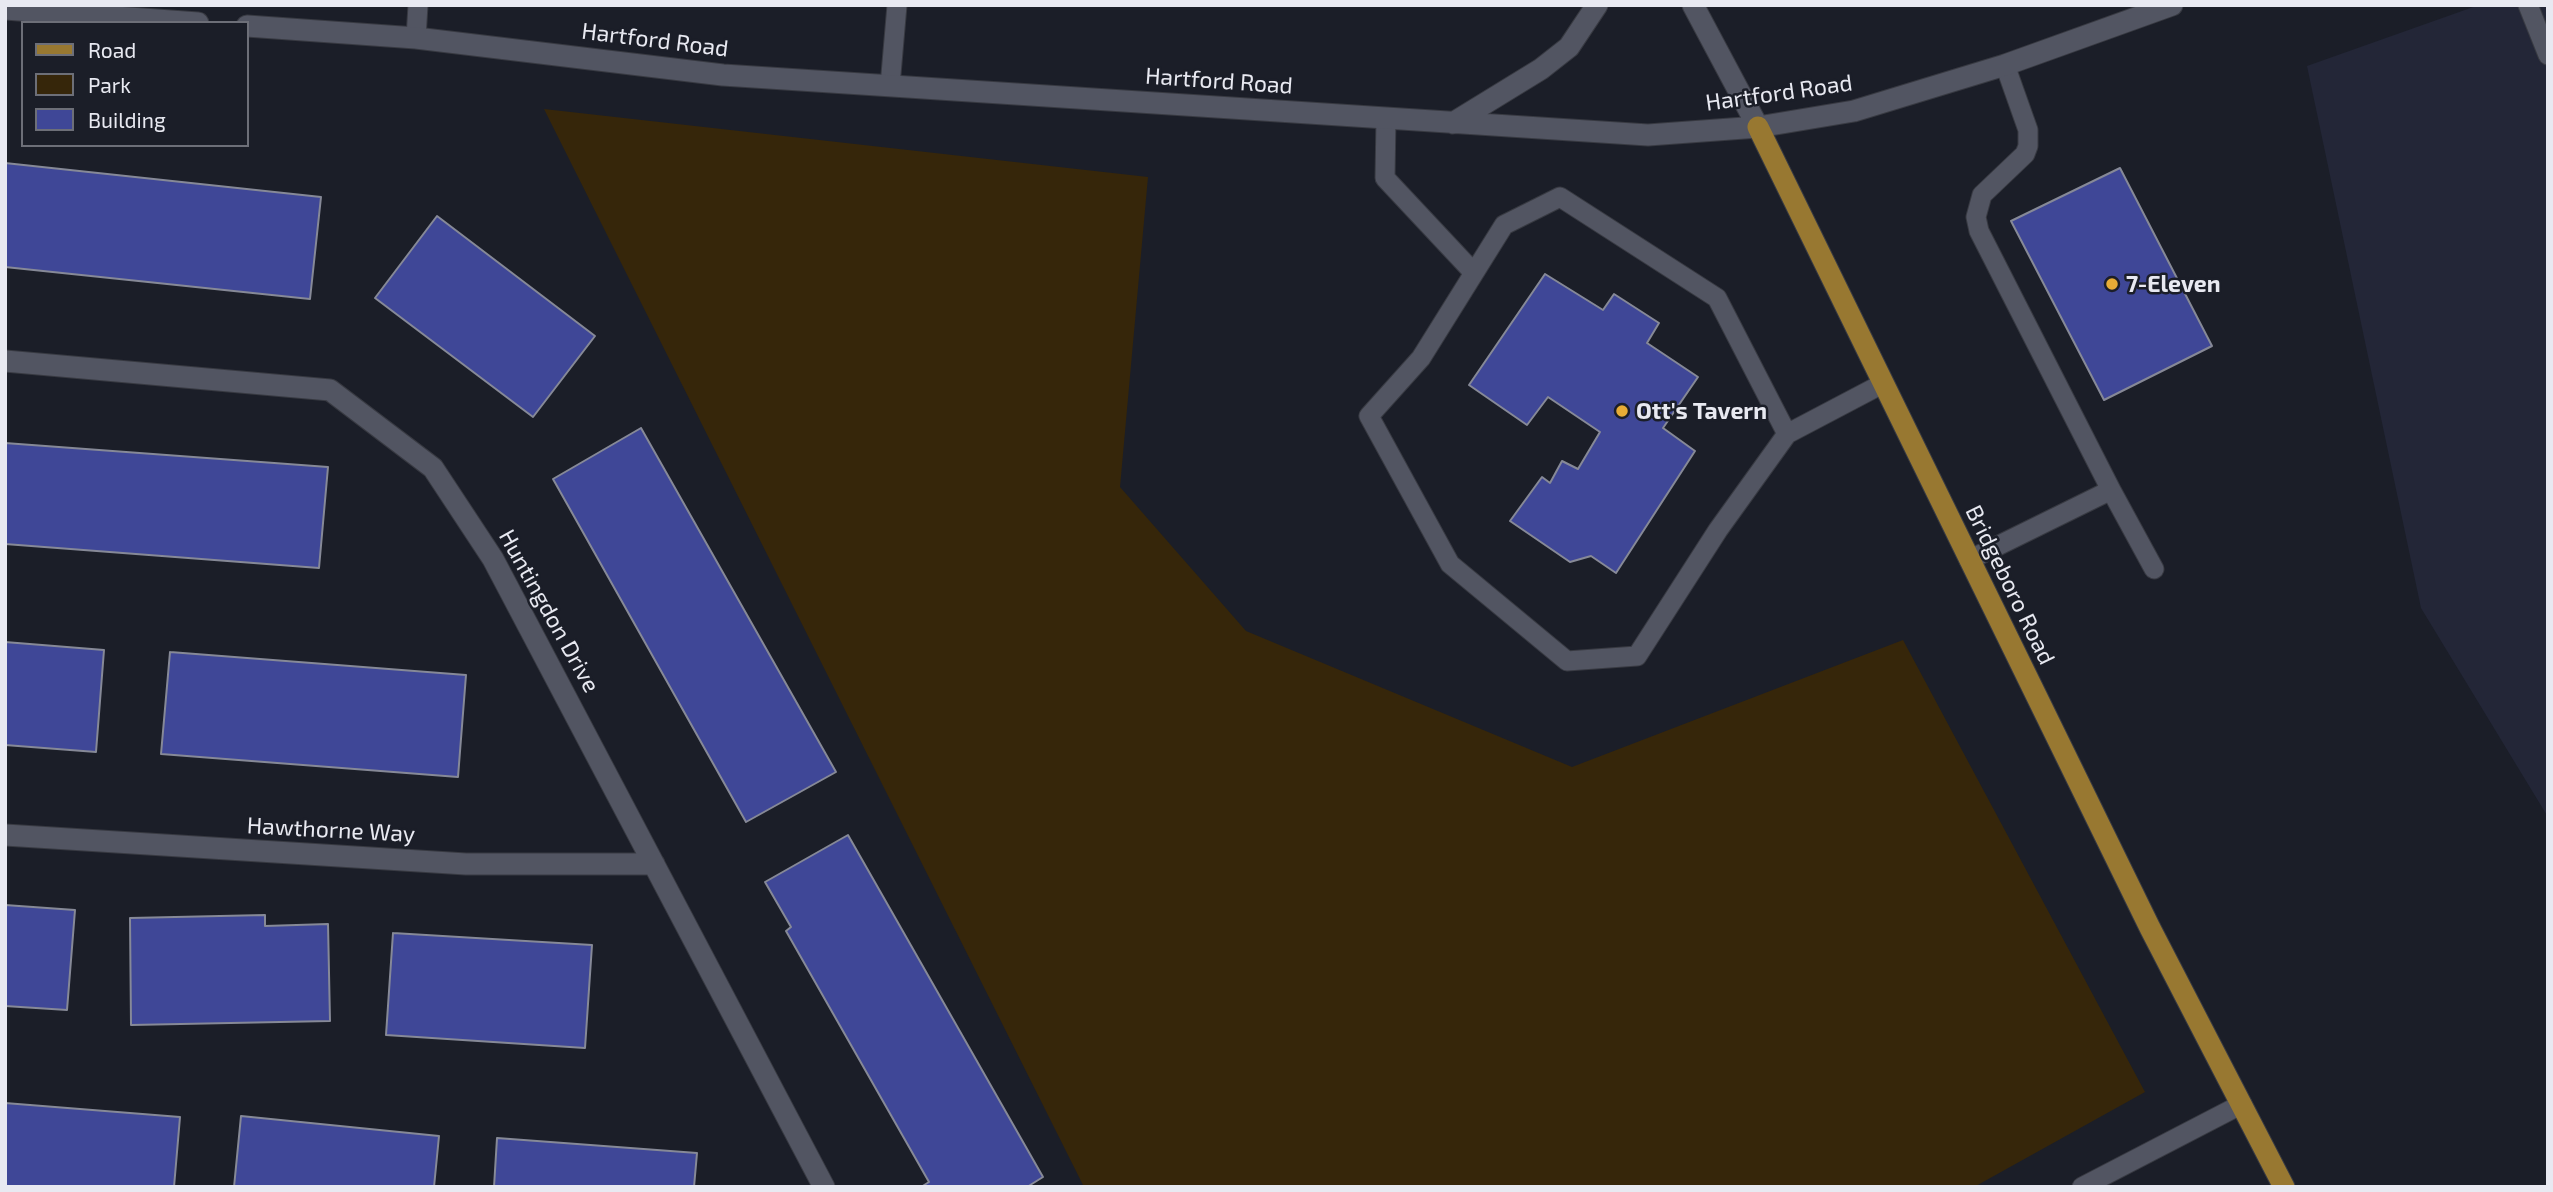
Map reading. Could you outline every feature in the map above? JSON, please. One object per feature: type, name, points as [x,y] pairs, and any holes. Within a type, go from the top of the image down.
[{"type":"main road","points":[[1453,122],[1541,69],[1569,47],[1597,5]]},
{"type":"main road","name":"Bridgeboro Road","points":[[1693,5],[1758,128],[2150,928],[2284,1187]]},
{"type":"main road","name":"Hartford Road","points":[[248,26],[416,38],[723,75],[1648,135],[1758,128],[1854,111],[2005,65],[2172,5]]},
{"type":"main road","points":[[5,9],[170,21]]},
{"type":"main road","name":"Huntingdon Drive","points":[[5,361],[330,390],[433,468],[493,559],[824,1187]]},
{"type":"main road","name":"Hawthorne Way","points":[[5,835],[466,864],[654,864]]},
{"type":"lane","points":[[416,38],[418,5]]},
{"type":"lane","points":[[890,86],[897,5]]},
{"type":"lane","points":[[2528,5],[2548,55]]},
{"type":"lane","points":[[2005,65],[2028,130],[2028,146],[2025,154],[1982,195],[1977,208],[1979,231],[2154,569]]},
{"type":"lane","points":[[1386,118],[1385,178],[1474,273]]},
{"type":"lane","points":[[1787,434],[1717,298],[1560,197],[1504,225],[1420,359],[1369,416],[1450,564],[1567,661],[1637,656],[1718,530],[1787,434],[1882,384]]},
{"type":"lane","points":[[1969,560],[2111,490]]},
{"type":"lane","points":[[2082,1187],[2242,1104]]},
{"type":"shaded area","points":[[2479,5],[2548,5],[2548,817],[2421,608],[2307,66]]},
{"type":"green space","points":[[544,109],[1148,177],[1120,487],[1246,631],[1572,767],[1903,640],[2145,1092],[1974,1187],[1084,1187]]},
{"type":"building","points":[[5,163],[321,197],[310,299],[5,267]]},
{"type":"building","name":"7-Eleven","points":[[2120,168],[2212,346],[2104,400],[2011,221]]},
{"type":"building","points":[[437,216],[595,336],[533,417],[375,298]]},
{"type":"building","name":"Ott's Tavern","points":[[1545,274],[1603,310],[1614,294],[1659,323],[1647,343],[1698,377],[1663,428],[1695,451],[1616,573],[1591,556],[1570,562],[1510,521],[1542,477],[1550,483],[1562,461],[1578,469],[1600,432],[1548,397],[1527,425],[1469,385]]},
{"type":"building","points":[[641,428],[836,772],[746,822],[553,479]]},
{"type":"building","points":[[5,443],[328,467],[319,568],[5,544]]},
{"type":"building","points":[[5,642],[104,650],[96,752],[5,745]]},
{"type":"building","points":[[170,652],[466,675],[458,777],[161,754]]},
{"type":"building","points":[[848,835],[1043,1177],[1027,1187],[921,1187],[929,1182],[786,931],[791,927],[765,882]]},
{"type":"building","points":[[5,905],[75,910],[67,1010],[5,1006]]},
{"type":"building","points":[[265,915],[265,926],[328,924],[330,1021],[131,1025],[130,918]]},
{"type":"building","points":[[393,933],[592,945],[585,1048],[386,1035]]},
{"type":"building","points":[[5,1103],[180,1117],[174,1187],[5,1187]]},
{"type":"building","points":[[241,1116],[439,1136],[434,1187],[234,1187]]},
{"type":"building","points":[[497,1138],[697,1153],[694,1187],[494,1187]]},
{"type":"place","name":"7-Eleven","points":[[2112,284]]},
{"type":"place","name":"Ott's Tavern","points":[[1622,411]]}]
